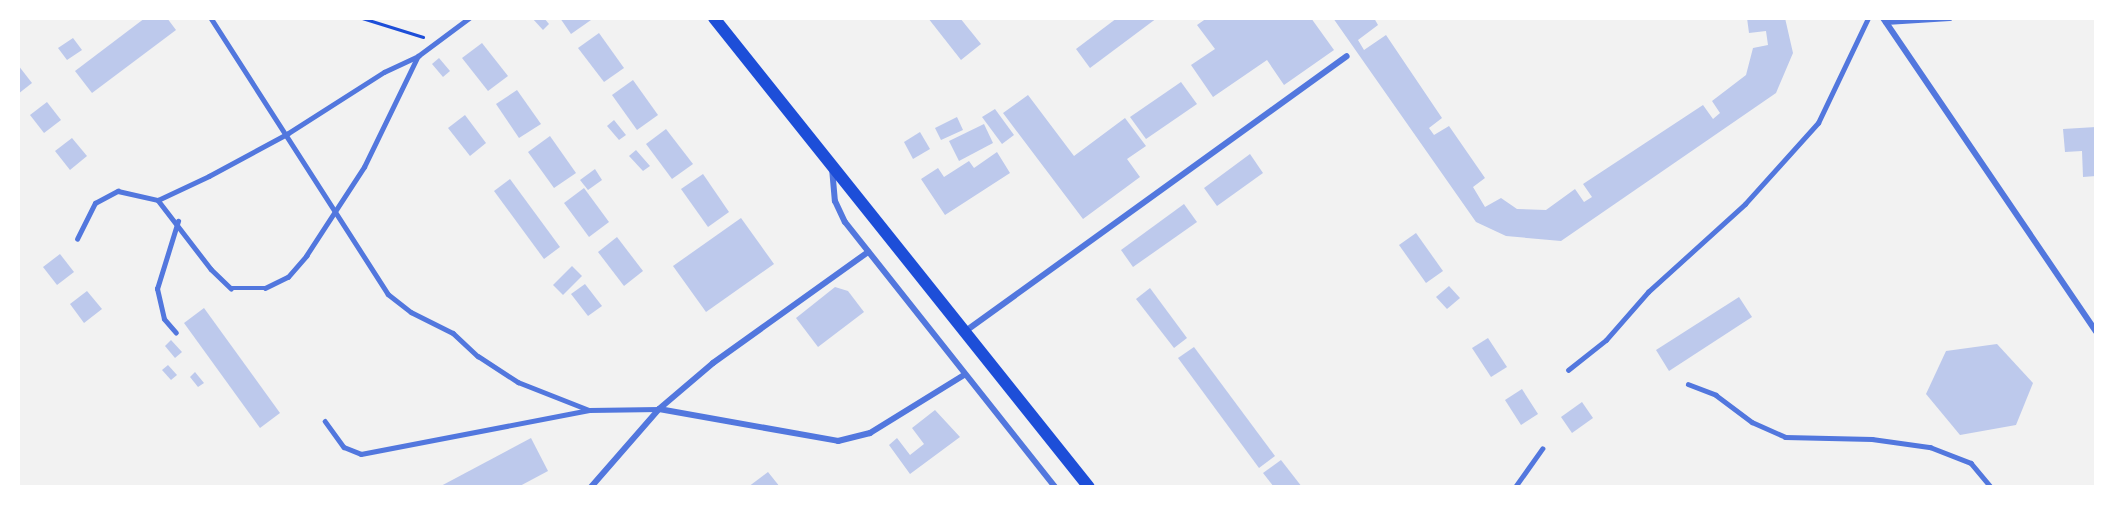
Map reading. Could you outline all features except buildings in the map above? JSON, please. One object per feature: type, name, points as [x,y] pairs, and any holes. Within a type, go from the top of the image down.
[{"type":"main road","points":[[714,18],[832,167],[967,330],[1089,487]]},
{"type":"street","points":[[1885,20],[1950,18]]},
{"type":"street","points":[[1885,20],[2096,332]]},
{"type":"street","points":[[967,330],[1347,56]]},
{"type":"street","points":[[832,167],[834,201],[868,252],[1055,487]]},
{"type":"street","points":[[591,487],[659,409],[792,304],[868,252]]},
{"type":"street","points":[[659,409],[838,441],[870,433],[964,375]]},
{"type":"lane","points":[[211,18],[336,208],[388,294],[411,312],[453,333],[478,356],[518,382],[589,410]]},
{"type":"lane","points":[[158,200],[287,134],[384,72],[418,56],[469,18]]},
{"type":"lane","points":[[1568,370],[1606,340],[1648,292],[1745,204],[1818,123],[1868,18]]},
{"type":"lane","points":[[77,239],[95,203],[118,191],[158,200],[178,221],[211,269],[231,288],[266,288],[288,277],[306,256],[364,167],[418,56]]},
{"type":"lane","points":[[176,333],[164,319],[157,288],[178,221]]},
{"type":"lane","points":[[1688,384],[1716,395],[1752,422],[1785,437],[1872,439],[1930,447],[1971,463],[1991,487]]},
{"type":"lane","points":[[325,421],[344,447],[361,454],[589,410],[659,409]]},
{"type":"lane","points":[[1515,487],[1542,449]]},
{"type":"path","points":[[362,18],[438,42]]}]
